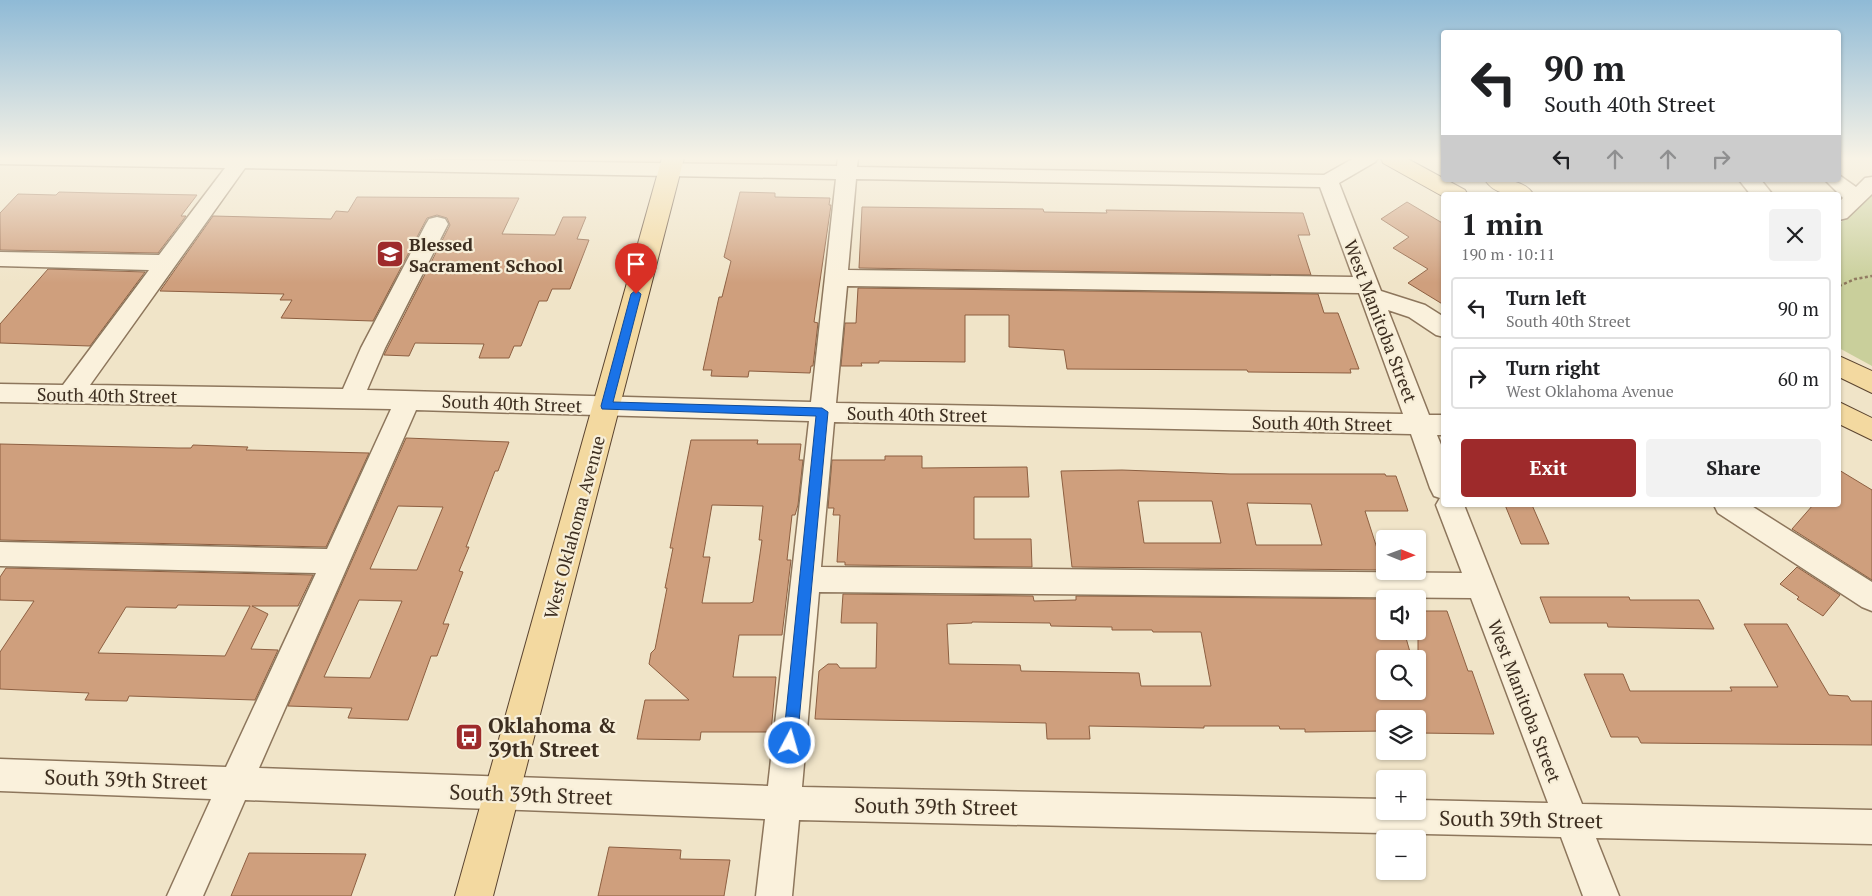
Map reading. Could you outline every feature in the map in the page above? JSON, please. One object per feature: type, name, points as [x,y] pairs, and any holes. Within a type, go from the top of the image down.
[{"type":"main road","name":"West Oklahoma Avenue","points":[[474,896],[662,200]]},
{"type":"main road","points":[[1841,366],[1872,383]]},
{"type":"main road","points":[[1841,413],[1872,430]]},
{"type":"street","points":[[69,395],[211,200]]},
{"type":"street","points":[[774,896],[844,200]]},
{"type":"street","name":"West Manitoba Street","points":[[1335,200],[1369,291],[1432,425],[1441,472]]},
{"type":"street","points":[[1841,211],[1854,200]]},
{"type":"street","points":[[352,399],[373,348],[437,224]]},
{"type":"street","points":[[0,259],[164,263]]},
{"type":"street","points":[[836,278],[1369,291],[1417,312],[1441,327]]},
{"type":"street","name":"South 40th Street","points":[[0,393],[408,400],[822,412],[1432,425]]},
{"type":"street","points":[[185,896],[408,400]]},
{"type":"street","name":"West Manitoba Street","points":[[1451,507],[1601,896]]},
{"type":"street","points":[[1731,507],[1872,598]]},
{"type":"street","points":[[0,554],[335,561]]},
{"type":"street","points":[[806,579],[1481,586]]},
{"type":"street","name":"South 39th Street","points":[[0,775],[784,803],[1872,826]]},
{"type":"path","points":[[1841,285],[1855,279],[1872,276]]},
{"type":"green space","points":[[1867,200],[1872,200],[1872,366],[1841,349],[1841,222]]},
{"type":"building","points":[[12,200],[193,200],[181,216],[186,216],[158,253],[0,250],[0,213]]},
{"type":"building","points":[[355,200],[518,200],[502,234],[555,235],[563,217],[586,217],[577,239],[589,240],[570,289],[552,289],[547,301],[539,301],[521,346],[514,346],[509,358],[479,358],[484,344],[415,343],[409,356],[384,355],[450,225],[447,218],[437,215],[427,218],[373,321],[281,318],[292,300],[280,300],[284,294],[160,291],[213,216],[331,219],[336,211],[348,212]]},
{"type":"building","points":[[738,200],[830,200],[829,205],[831,205],[814,322],[818,323],[813,366],[811,366],[810,373],[749,371],[748,377],[711,376],[712,370],[703,370],[719,297],[722,297],[731,261],[724,257]]},
{"type":"building","points":[[1407,202],[1441,222],[1441,303],[1408,283],[1428,269],[1393,248],[1409,237],[1381,219]]},
{"type":"building","points":[[862,207],[1043,209],[1044,212],[1107,213],[1106,210],[1303,213],[1310,235],[1298,235],[1311,275],[859,268]]},
{"type":"building","points":[[48,269],[145,272],[90,346],[0,343],[0,324]]},
{"type":"building","points":[[858,288],[1318,294],[1324,313],[1338,313],[1359,369],[1350,369],[1351,373],[1248,372],[1247,370],[1067,369],[1064,350],[1009,347],[1009,315],[965,315],[965,362],[879,361],[879,363],[861,363],[862,366],[841,366],[845,323],[856,323]]},
{"type":"building","points":[[406,438],[509,442],[498,471],[495,471],[466,547],[469,547],[459,571],[463,572],[443,624],[449,624],[437,656],[431,656],[408,720],[348,718],[352,708],[288,706]],"holes":[[[398,506],[443,507],[417,570],[370,569]],[[359,600],[402,601],[370,678],[324,677]]]},
{"type":"building","points":[[691,440],[758,440],[757,444],[801,444],[799,460],[803,460],[798,505],[795,515],[792,515],[787,560],[791,560],[782,635],[739,635],[733,677],[776,677],[771,732],[701,732],[700,740],[637,739],[645,700],[689,700],[649,664],[651,653],[655,649],[667,588],[665,588],[673,548],[670,548]],"holes":[[[712,505],[763,506],[759,540],[762,540],[753,602],[702,603],[710,557],[703,557]]]},
{"type":"building","points":[[0,444],[178,448],[191,448],[193,445],[248,447],[246,450],[369,453],[326,547],[0,540]]},
{"type":"building","points":[[885,456],[922,456],[922,468],[1027,467],[1029,497],[974,497],[974,539],[1031,539],[1032,567],[845,565],[845,562],[837,562],[840,515],[833,515],[834,508],[828,508],[832,460],[885,460]]},
{"type":"building","points":[[1122,470],[1230,474],[1385,474],[1386,476],[1396,476],[1408,511],[1365,511],[1376,545],[1376,570],[1072,567],[1061,471]],"holes":[[[1138,501],[1212,501],[1221,543],[1144,543]],[[1247,503],[1311,504],[1322,545],[1256,545]]]},
{"type":"building","points":[[1841,471],[1872,490],[1872,580],[1792,529],[1811,507],[1841,507]]},
{"type":"building","points":[[1506,507],[1533,507],[1549,544],[1521,544]]},
{"type":"building","points":[[1797,567],[1840,595],[1823,616],[1797,599],[1799,597],[1780,584]]},
{"type":"building","points":[[6,568],[313,575],[298,606],[252,606],[268,614],[251,649],[278,650],[255,700],[129,696],[127,701],[85,700],[89,693],[0,689],[0,652],[34,601],[0,600],[0,577]],"holes":[[[178,605],[250,606],[225,656],[98,653],[126,607],[176,608]]]},
{"type":"building","points":[[843,594],[1033,596],[1034,601],[1076,600],[1076,596],[1376,599],[1376,640],[1407,640],[1409,650],[1376,650],[1376,700],[1426,700],[1426,650],[1418,650],[1418,640],[1426,640],[1426,611],[1447,611],[1468,671],[1472,671],[1494,734],[1426,733],[1426,710],[1376,710],[1376,731],[1305,732],[1305,729],[1280,729],[1279,726],[1204,726],[1204,728],[1089,726],[1090,739],[1047,739],[1046,723],[815,719],[819,671],[828,664],[837,664],[840,668],[876,668],[877,623],[841,623]],"holes":[[[972,622],[1050,623],[1051,626],[1112,627],[1112,630],[1152,630],[1153,632],[1201,632],[1211,686],[1141,686],[1139,673],[1021,671],[1020,665],[949,664],[947,624]]]},
{"type":"building","points":[[1540,597],[1629,597],[1630,600],[1699,600],[1714,629],[1608,627],[1607,623],[1550,623]]},
{"type":"building","points":[[1744,624],[1787,624],[1829,695],[1848,696],[1851,701],[1872,701],[1872,745],[1641,743],[1638,737],[1611,737],[1584,674],[1623,674],[1630,691],[1732,691],[1730,687],[1778,687]]},
{"type":"building","points":[[609,847],[681,850],[680,859],[730,860],[724,896],[598,896]]},
{"type":"building","points":[[249,853],[366,854],[351,896],[231,896]]},
{"type":"place","name":"Blessed Sacrament School","points":[[390,254]]},
{"type":"place","name":"Oklahoma & 39th Street","points":[[469,737]]},
{"type":"route","points":[[636,294],[606,406],[822,412],[790,743]]}]
